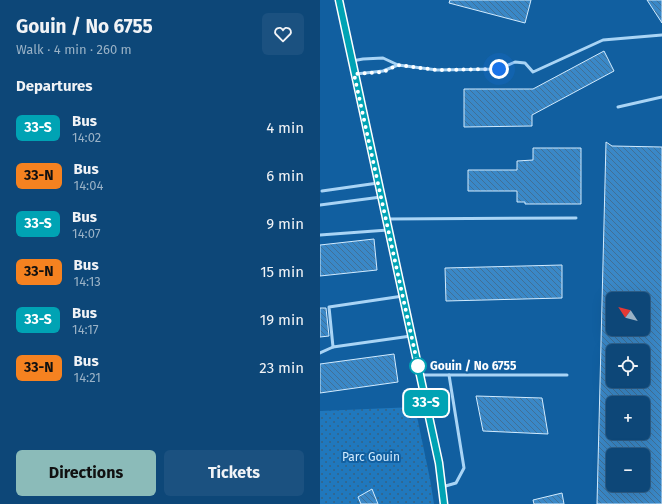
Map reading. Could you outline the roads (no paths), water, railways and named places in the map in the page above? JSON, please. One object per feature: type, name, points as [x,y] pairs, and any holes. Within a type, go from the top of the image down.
[{"type":"street","points":[[338,0],[439,463],[444,504]]},
{"type":"lane","points":[[352,61],[383,58],[398,65],[437,70],[499,69],[515,62],[525,62],[533,72],[603,40],[662,35]]},
{"type":"lane","points":[[354,74],[383,72],[398,65]]},
{"type":"lane","points":[[618,107],[662,97]]},
{"type":"lane","points":[[322,191],[378,183]]},
{"type":"lane","points":[[320,204],[381,197]]},
{"type":"lane","points":[[386,219],[576,218]]},
{"type":"lane","points":[[320,235],[388,230]]},
{"type":"lane","points":[[333,347],[329,307],[403,296]]},
{"type":"lane","points":[[320,353],[333,347],[411,336]]},
{"type":"lane","points":[[420,375],[567,375]]},
{"type":"lane","points":[[442,487],[456,483],[464,468],[449,375]]},
{"type":"place","name":"Gouin / No 6755","points":[[418,366]]},
{"type":"park label","name":"Parc Gouin","points":[[371,457]]}]
